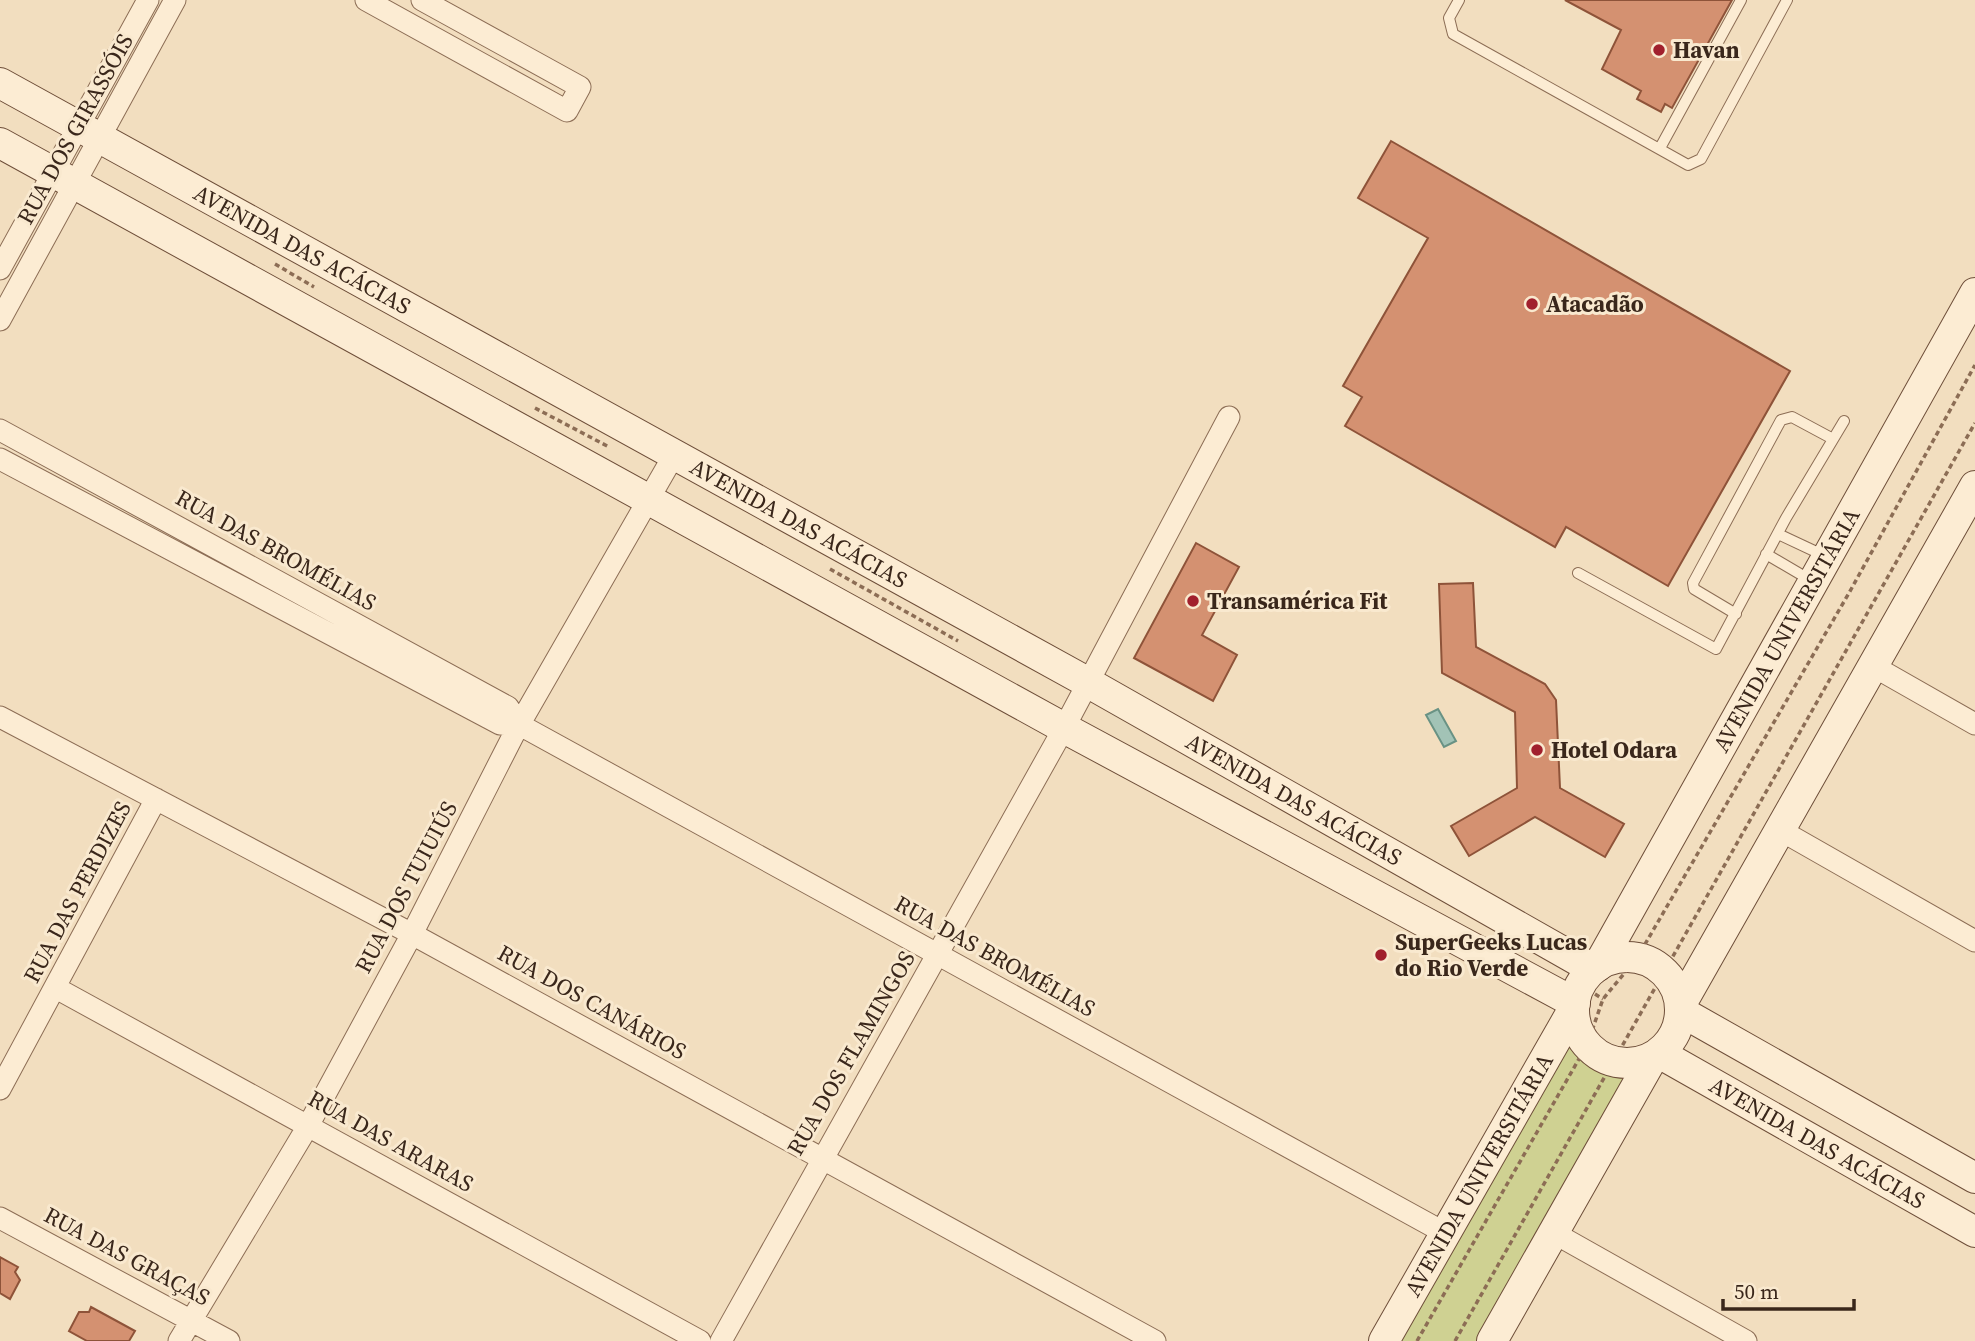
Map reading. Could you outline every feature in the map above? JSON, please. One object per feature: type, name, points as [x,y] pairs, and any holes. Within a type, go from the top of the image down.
[{"type":"street","name":"RUA DOS GIRASSÓIS","points":[[0,320],[148,0]]},
{"type":"street","name":"RUA DOS GIRASSÓIS","points":[[89,132],[175,0]]},
{"type":"street","points":[[366,0],[567,111],[580,87],[422,0]]},
{"type":"street","name":"AVENIDA DAS ACÁCIAS","points":[[0,83],[1087,681],[1587,988]]},
{"type":"street","name":"AVENIDA DAS ACÁCIAS","points":[[0,143],[1064,728],[1587,988]]},
{"type":"street","name":"RUA DOS GIRASSÓIS","points":[[0,269],[64,178]]},
{"type":"street","name":"AVENIDA UNIVERSITÁRIA","points":[[1384,1341],[1587,988],[1975,293]]},
{"type":"street","name":"RUA DOS FLAMINGOS","points":[[721,1341],[1064,728],[1229,417]]},
{"type":"street","name":"RUA DAS BROMÉLIAS","points":[[0,430],[508,707],[520,725]]},
{"type":"street","name":"RUA DOS TUIUIÚS","points":[[179,1341],[308,1126],[412,934],[520,725],[674,455]]},
{"type":"street","name":"RUA DAS BROMÉLIAS","points":[[0,459],[500,724],[520,725],[1445,1233]]},
{"type":"street","points":[[1492,1341],[1656,1055],[1674,1035],[1680,1008],[1973,495]]},
{"type":"street","points":[[1873,666],[1975,724]]},
{"type":"street","name":"RUA DOS CANÁRIOS","points":[[0,718],[412,934],[1155,1341]]},
{"type":"street","name":"RUA DAS PERDIZES","points":[[1,1087],[156,799]]},
{"type":"street","points":[[1780,830],[1975,941]]},
{"type":"street","points":[[1656,1055],[1630,1063],[1614,1061],[1587,1045],[1576,1022],[1587,988],[1616,958],[1637,958],[1664,972],[1676,989],[1680,1008]]},
{"type":"street","name":"RUA DAS ARARAS","points":[[56,988],[700,1341]]},
{"type":"street","name":"AVENIDA DAS ACÁCIAS","points":[[1680,1008],[1975,1178]]},
{"type":"street","name":"AVENIDA DAS ACÁCIAS","points":[[1656,1055],[1975,1232]]},
{"type":"street","name":"RUA DAS GRAÇAS","points":[[0,1218],[229,1341]]},
{"type":"street","points":[[1554,1233],[1746,1341]]},
{"type":"lane","points":[[1459,0],[1449,19],[1453,34],[1688,164],[1702,159],[1787,0]]},
{"type":"lane","points":[[1660,148],[1741,0]]},
{"type":"lane","points":[[1736,614],[1694,589],[1693,583],[1762,452],[1780,420],[1786,417],[1792,417],[1833,439]]},
{"type":"lane","points":[[1578,573],[1714,650],[1736,614],[1766,554],[1844,421]]},
{"type":"lane","points":[[1778,534],[1820,570]]},
{"type":"lane","points":[[1766,554],[1820,570]]},
{"type":"path","points":[[268,259],[314,287]]},
{"type":"path","points":[[1417,1341],[1587,1045],[1587,988],[1637,958],[1849,593],[1975,365]]},
{"type":"path","points":[[530,406],[615,451]]},
{"type":"path","points":[[1455,1341],[1975,423]]},
{"type":"path","points":[[821,564],[966,645]]},
{"type":"green space","points":[[1567,1038],[1604,1067],[1632,1072],[1479,1341],[1396,1341]]},
{"type":"shaded area","points":[[1438,709],[1456,741],[1444,747],[1426,715]]},
{"type":"building","name":"Havan","points":[[1565,0],[1732,0],[1672,108],[1665,104],[1661,112],[1637,99],[1641,91],[1602,69],[1621,30]]},
{"type":"building","name":"Atacadão","points":[[1391,141],[1790,371],[1668,586],[1566,527],[1555,547],[1345,426],[1362,397],[1343,386],[1428,238],[1358,198]]},
{"type":"building","name":"Transamérica Fit","points":[[1196,543],[1239,567],[1202,635],[1237,655],[1213,701],[1134,658]]},
{"type":"building","name":"Hotel Odara","points":[[1473,583],[1476,647],[1545,684],[1556,700],[1560,788],[1624,824],[1605,857],[1535,817],[1469,856],[1451,826],[1517,788],[1515,712],[1442,673],[1439,584]]},
{"type":"building","points":[[0,1257],[18,1267],[15,1272],[20,1280],[10,1299],[0,1293]]},
{"type":"building","points":[[91,1307],[135,1331],[129,1341],[87,1341],[69,1331],[79,1312],[89,1312]]},
{"type":"place","name":"Havan","points":[[1659,50]]},
{"type":"place","name":"Atacadão","points":[[1532,304]]},
{"type":"place","name":"Transamérica Fit","points":[[1193,601]]},
{"type":"place","name":"Hotel Odara","points":[[1537,750]]},
{"type":"place","name":"SuperGeeks Lucas do Rio Verde","points":[[1381,955]]}]
